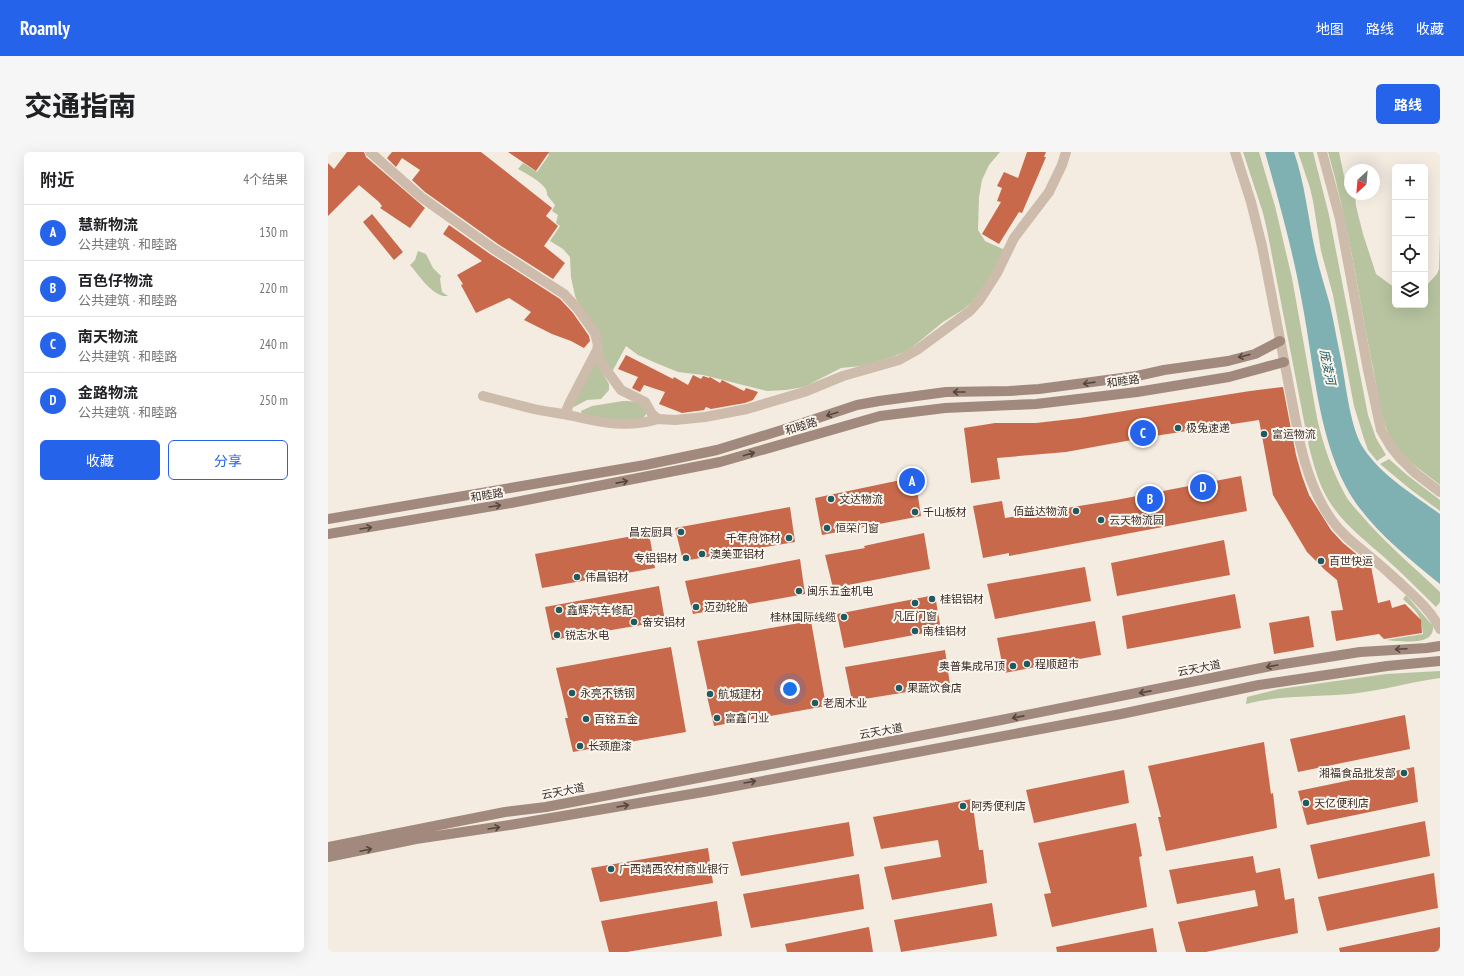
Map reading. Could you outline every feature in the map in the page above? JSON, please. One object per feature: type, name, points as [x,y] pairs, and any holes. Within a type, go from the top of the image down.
[{"type":"main road","name":"和睦路","points":[[328,519],[645,465],[717,450],[857,405],[946,392],[1039,389],[1137,376],[1164,370],[1228,361],[1255,354],[1280,341]]},
{"type":"main road","name":"和睦路","points":[[328,534],[512,503],[720,462],[880,416],[960,407],[1036,404],[1137,392],[1229,377],[1284,362]]},
{"type":"main road","name":"云天大道","points":[[328,847],[505,812],[546,807],[976,725],[1271,666],[1360,652],[1440,646]]},
{"type":"main road","points":[[328,857],[416,840],[510,826],[709,791],[718,788],[1120,714],[1259,685],[1387,666],[1440,661]]},
{"type":"street","points":[[483,396],[597,422],[641,424],[658,419],[689,418],[747,409],[804,392],[843,376],[870,369],[908,356],[970,311],[979,301],[997,273],[1014,238],[1049,192],[1062,165],[1066,152]]},
{"type":"street","points":[[1235,152],[1251,202],[1262,246],[1307,472],[1331,520],[1352,543],[1380,565],[1417,599],[1431,615],[1440,629]]},
{"type":"street","points":[[1322,152],[1340,219],[1368,370],[1381,430],[1391,448],[1399,457],[1414,472],[1440,492]]},
{"type":"street","points":[[377,154],[398,178],[421,197],[494,248],[564,294],[578,309],[595,333],[598,345],[597,350],[565,414]]},
{"type":"street","points":[[597,350],[604,368],[620,390],[645,402],[652,414],[658,419]]},
{"type":"green space","points":[[545,152],[1000,152],[989,165],[982,180],[979,197],[978,230],[985,241],[1005,250],[993,273],[973,301],[964,309],[943,322],[909,350],[862,366],[841,368],[804,387],[767,391],[703,375],[678,372],[638,355],[626,346],[612,372],[608,368],[575,296],[571,277],[570,257],[563,249],[550,241],[560,226],[556,223],[558,215],[552,211],[555,205],[547,195],[545,187],[518,169],[523,163],[537,172],[549,155]]},
{"type":"green space","points":[[1243,152],[1259,152],[1275,206],[1292,278],[1317,418],[1325,449],[1333,469],[1347,498],[1355,508],[1386,542],[1440,592],[1440,602],[1436,607],[1341,518],[1322,488],[1309,447],[1267,230]]},
{"type":"green space","points":[[1298,152],[1313,152],[1329,215],[1368,415],[1376,438],[1386,455],[1377,461],[1368,450],[1354,406],[1333,295],[1321,251],[1313,201]]},
{"type":"green space","points":[[1328,152],[1339,152],[1344,176],[1344,200],[1356,200],[1363,234],[1376,274],[1392,286],[1392,308],[1428,308],[1428,284],[1437,274],[1439,269],[1440,235],[1440,485],[1403,455],[1388,433],[1382,414],[1347,231]]},
{"type":"green space","points":[[418,251],[426,254],[433,268],[441,276],[442,292],[448,296],[442,296],[432,290],[410,265],[415,260]]},
{"type":"green space","points":[[596,361],[609,384],[609,390],[601,399],[587,400],[574,407],[573,405]]},
{"type":"green space","points":[[623,401],[634,402],[642,406],[647,411],[645,416],[642,419],[630,421],[582,415],[581,411],[592,406]]},
{"type":"green space","points":[[1389,459],[1440,500],[1440,511],[1380,464]]},
{"type":"green space","points":[[1406,595],[1433,626],[1432,633],[1422,640],[1407,642],[1386,640],[1423,634],[1420,618],[1413,608],[1403,599]]},
{"type":"green space","points":[[1440,671],[1440,678],[1372,691],[1350,694],[1272,699],[1246,704],[1247,697],[1279,689],[1386,674]]},
{"type":"water","name":"庞凌河","points":[[1265,152],[1294,152],[1304,188],[1317,257],[1330,305],[1355,430],[1364,449],[1380,468],[1440,514],[1440,584],[1414,563],[1376,528],[1365,515],[1346,487],[1336,465],[1322,420],[1294,264]]},
{"type":"building","points":[[347,152],[364,152],[366,157],[425,208],[410,228],[380,208],[382,206],[379,202],[359,185],[328,216],[328,163],[334,169]]},
{"type":"building","points":[[392,152],[481,152],[552,208],[546,216],[558,226],[544,246],[565,263],[553,279],[498,244],[425,192],[412,180],[420,170],[402,158],[396,167],[387,158]]},
{"type":"building","points":[[508,152],[549,152],[536,171]]},
{"type":"building","points":[[1027,152],[1046,152],[1044,157],[1046,157],[1022,213],[1019,212],[999,244],[982,234],[1001,202],[997,201],[1002,188],[997,186],[1004,172],[1018,178]]},
{"type":"building","points":[[372,214],[403,252],[394,260],[363,222]]},
{"type":"building","points":[[449,225],[490,254],[560,299],[573,313],[589,336],[590,341],[584,348],[524,320],[531,312],[509,298],[476,313],[461,285],[463,284],[457,275],[482,261],[443,234]]},
{"type":"building","points":[[626,355],[688,385],[693,375],[701,379],[703,376],[710,377],[720,383],[722,380],[744,391],[746,388],[758,392],[753,400],[745,403],[711,409],[706,407],[704,410],[682,413],[659,404],[665,392],[644,385],[640,392],[632,388],[638,377],[618,369]]},
{"type":"building","points":[[1283,387],[1296,455],[1309,495],[1331,530],[1343,543],[1371,566],[1378,603],[1390,600],[1392,608],[1405,604],[1421,620],[1422,633],[1384,639],[1379,634],[1336,641],[1331,611],[1343,610],[1337,580],[1307,552],[1273,495],[1259,420],[1148,437],[1066,452],[997,458],[1000,479],[971,483],[964,428],[995,423],[1036,423],[1080,418]]},
{"type":"building","points":[[1241,476],[1247,511],[1009,556],[1009,553],[983,558],[973,506],[1002,501],[1005,518],[1116,500]]},
{"type":"building","points":[[915,477],[921,516],[822,535],[815,498]]},
{"type":"building","points":[[790,507],[795,542],[683,561],[675,528]]},
{"type":"building","points":[[649,533],[655,568],[542,588],[535,554]]},
{"type":"building","points":[[924,533],[930,569],[833,588],[825,555],[865,548],[864,546]]},
{"type":"building","points":[[1224,540],[1230,575],[1117,596],[1111,563]]},
{"type":"building","points":[[800,559],[805,594],[693,614],[685,581]]},
{"type":"building","points":[[1085,567],[1091,601],[995,619],[987,584]]},
{"type":"building","points":[[659,586],[665,621],[552,640],[545,607]]},
{"type":"building","points":[[1235,594],[1241,628],[1127,649],[1122,616]]},
{"type":"building","points":[[935,595],[941,630],[844,648],[837,614]]},
{"type":"building","points":[[1309,616],[1314,647],[1274,654],[1269,623]]},
{"type":"building","points":[[811,621],[826,706],[714,726],[697,641]]},
{"type":"building","points":[[1095,621],[1101,655],[1004,673],[997,638]]},
{"type":"building","points":[[671,647],[686,732],[573,752],[565,718],[568,718],[556,668]]},
{"type":"building","points":[[945,650],[950,685],[852,701],[845,667]]},
{"type":"building","points":[[1405,715],[1410,749],[1298,772],[1290,739]]},
{"type":"building","points":[[1264,742],[1271,794],[1273,793],[1277,828],[1166,851],[1158,817],[1161,817],[1148,766]]},
{"type":"building","points":[[1414,767],[1418,802],[1307,825],[1298,791]]},
{"type":"building","points":[[1124,770],[1129,803],[1034,823],[1026,790]]},
{"type":"building","points":[[972,799],[979,850],[983,850],[987,883],[892,900],[884,867],[941,857],[938,840],[881,849],[873,817]]},
{"type":"building","points":[[1425,821],[1430,856],[1318,879],[1310,845]]},
{"type":"building","points":[[849,822],[854,856],[741,876],[732,842]]},
{"type":"building","points":[[1136,823],[1142,856],[1139,857],[1147,907],[1052,927],[1044,894],[1051,893],[1038,843]]},
{"type":"building","points":[[708,848],[713,883],[600,902],[591,868]]},
{"type":"building","points":[[1253,856],[1256,873],[1280,868],[1285,900],[1294,898],[1298,933],[1206,952],[1186,952],[1178,922],[1258,906],[1255,890],[1177,904],[1169,870]]},
{"type":"building","points":[[1434,873],[1438,908],[1327,931],[1318,897]]},
{"type":"building","points":[[859,874],[864,909],[751,928],[743,894]]},
{"type":"building","points":[[717,901],[722,936],[627,952],[609,952],[601,921]]},
{"type":"building","points":[[992,903],[997,936],[901,952],[894,920]]},
{"type":"building","points":[[869,927],[873,952],[787,952],[785,944]]},
{"type":"building","points":[[1440,927],[1440,952],[1340,952],[1339,948]]},
{"type":"building","points":[[1153,928],[1157,952],[1057,952],[1056,947]]},
{"type":"place","name":"极兔速递","points":[[1178,428]]},
{"type":"place","name":"南天物流","points":[[1143,433]]},
{"type":"place","name":"富运物流","points":[[1264,434]]},
{"type":"place","name":"慧新物流","points":[[912,481]]},
{"type":"place","name":"金路物流","points":[[1203,487]]},
{"type":"place","name":"文达物流","points":[[831,499]]},
{"type":"place","name":"百色仔物流","points":[[1150,499]]},
{"type":"place","name":"佰益达物流","points":[[1076,511]]},
{"type":"place","name":"千山板材","points":[[915,512]]},
{"type":"place","name":"云天物流园","points":[[1101,520]]},
{"type":"place","name":"恒荣门窗","points":[[827,528]]},
{"type":"place","name":"昌宏厨具","points":[[681,532]]},
{"type":"place","name":"千年舟饰材","points":[[789,538]]},
{"type":"place","name":"澳美亚铝材","points":[[702,554]]},
{"type":"place","name":"专铝铝材","points":[[686,558]]},
{"type":"place","name":"百世快运","points":[[1321,561]]},
{"type":"place","name":"伟昌铝材","points":[[577,577]]},
{"type":"place","name":"闽乐五金机电","points":[[799,591]]},
{"type":"place","name":"桂铝铝材","points":[[932,599]]},
{"type":"place","name":"凡匠门窗","points":[[915,603]]},
{"type":"place","name":"迈劲轮胎","points":[[696,607]]},
{"type":"place","name":"鑫辉汽车修配","points":[[559,610]]},
{"type":"place","name":"桂林国际线缆","points":[[844,617]]},
{"type":"place","name":"奋安铝材","points":[[634,622]]},
{"type":"place","name":"南桂铝材","points":[[915,631]]},
{"type":"place","name":"锐志水电","points":[[557,635]]},
{"type":"place","name":"程顺超市","points":[[1027,664]]},
{"type":"place","name":"奥普集成吊顶","points":[[1013,666]]},
{"type":"place","name":"果蔬饮食店","points":[[899,688]]},
{"type":"place","name":"永亮不锈钢","points":[[572,693]]},
{"type":"place","name":"航城建材","points":[[710,694]]},
{"type":"place","name":"老周木业","points":[[815,703]]},
{"type":"place","name":"富鑫门业","points":[[717,718]]},
{"type":"place","name":"百铭五金","points":[[586,719]]},
{"type":"place","name":"长颈鹿漆","points":[[580,746]]},
{"type":"place","name":"湘福食品批发部","points":[[1404,773]]},
{"type":"place","name":"天亿便利店","points":[[1306,803]]},
{"type":"place","name":"阿秀便利店","points":[[963,806]]},
{"type":"place","name":"广西靖西农村商业银行","points":[[611,869]]}]
